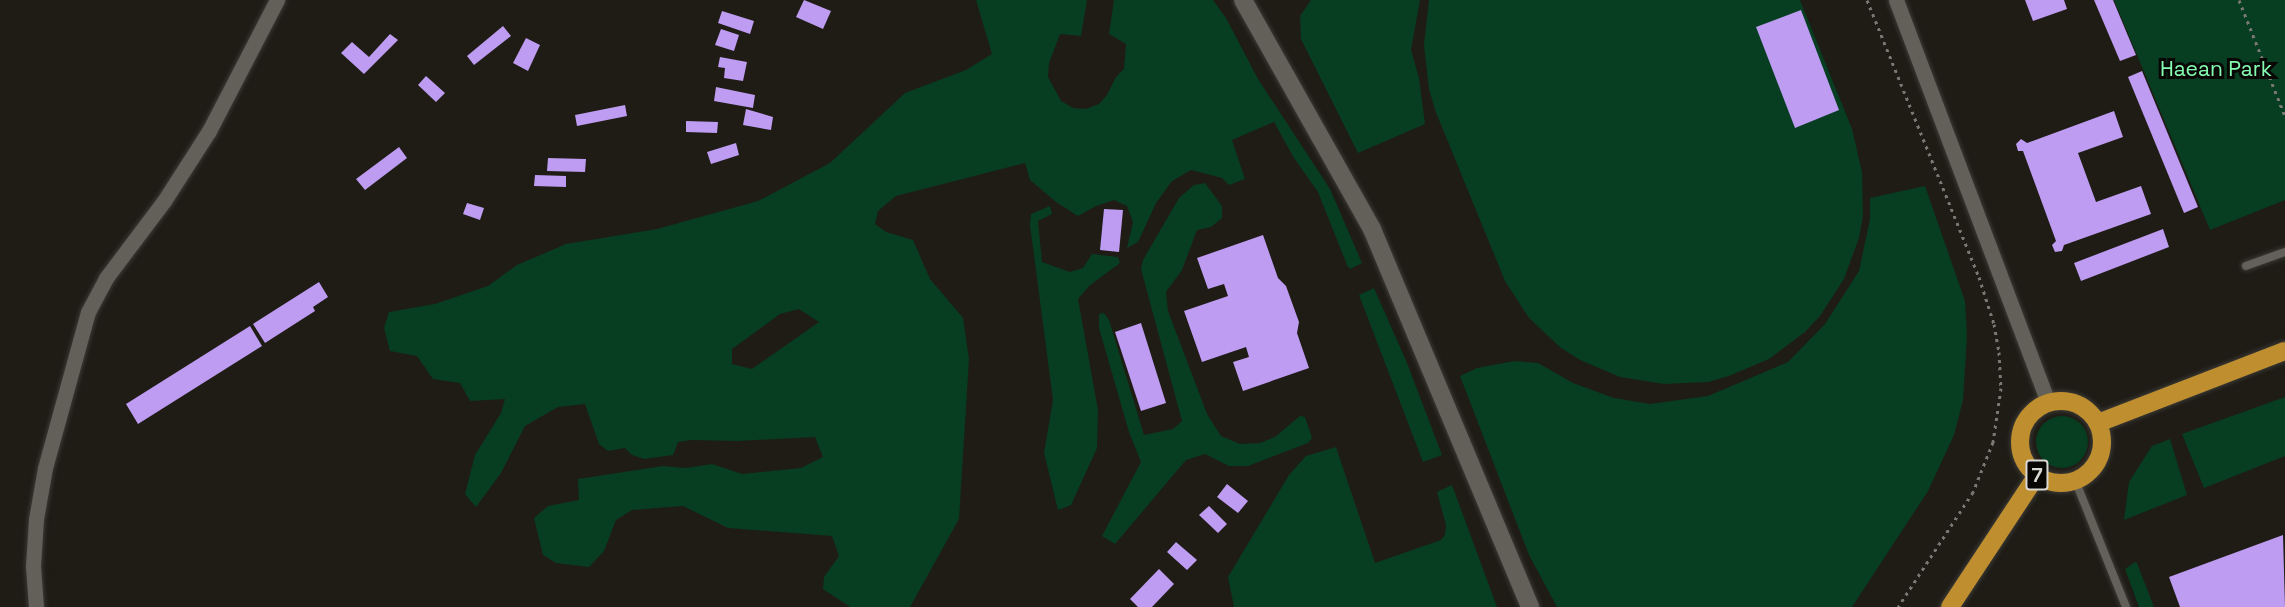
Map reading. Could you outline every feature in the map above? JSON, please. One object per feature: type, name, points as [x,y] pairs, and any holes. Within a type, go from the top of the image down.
[{"type":"highway","points":[[2048,403],[2057,401],[2076,404],[2092,415],[2098,423],[2285,351]]},
{"type":"highway","name":"7","points":[[2048,403],[2031,414],[2022,431],[2021,451],[2037,475],[2056,482],[2075,480],[2084,476],[2097,461],[2102,442],[2098,423]]},
{"type":"highway","name":"7","points":[[1950,607],[2037,475]]},
{"type":"street","points":[[36,607],[33,566],[36,519],[45,468],[88,312],[106,279],[164,201],[209,131],[277,0]]},
{"type":"street","points":[[1243,0],[1372,229],[1530,607]]},
{"type":"street","points":[[1896,0],[2048,403]]},
{"type":"lane","points":[[2246,266],[2285,252]]},
{"type":"lane","points":[[2075,480],[2126,607]]},
{"type":"path","points":[[1867,0],[1979,277],[1994,324],[1999,352],[2001,388],[1993,442],[1973,492],[1898,607]]},
{"type":"path","points":[[2240,0],[2285,117]]},
{"type":"green space","points":[[976,0],[1087,0],[1081,36],[1060,34],[1049,63],[1048,77],[1061,101],[1073,108],[1086,109],[1099,104],[1107,95],[1116,77],[1124,69],[1126,44],[1109,34],[1114,0],[1213,0],[1226,18],[1258,79],[1330,189],[1362,263],[1350,269],[1347,265],[1318,192],[1294,158],[1274,122],[1232,140],[1245,179],[1229,185],[1222,178],[1191,170],[1172,181],[1156,203],[1138,242],[1127,248],[1133,222],[1127,206],[1114,200],[1096,206],[1078,216],[1056,202],[1030,180],[1025,163],[896,196],[878,211],[875,224],[886,232],[913,240],[930,279],[963,318],[969,359],[959,519],[910,607],[850,607],[823,589],[824,577],[839,556],[832,536],[728,528],[683,506],[632,510],[616,520],[604,551],[589,567],[556,563],[543,555],[534,518],[548,506],[579,500],[578,479],[663,466],[686,468],[712,464],[742,474],[801,468],[823,457],[815,437],[737,441],[691,440],[678,442],[673,455],[644,459],[632,455],[625,448],[608,451],[599,444],[585,404],[558,407],[525,426],[501,473],[476,507],[465,494],[475,455],[501,413],[505,399],[470,401],[460,383],[433,379],[417,356],[390,351],[384,328],[389,312],[435,304],[488,286],[517,265],[566,244],[657,229],[758,201],[830,163],[905,93],[966,70],[992,54]],"holes":[[[799,309],[819,322],[752,369],[732,364],[732,349],[780,314]]]},
{"type":"green space","points":[[1311,0],[1420,0],[1411,50],[1419,78],[1425,124],[1358,153],[1301,39],[1300,16]]},
{"type":"green space","points":[[1429,0],[1800,0],[1852,129],[1862,172],[1863,216],[1859,238],[1844,279],[1820,316],[1805,332],[1769,359],[1708,382],[1664,384],[1620,377],[1580,360],[1561,348],[1529,318],[1505,281],[1435,110],[1429,89],[1424,45]]},
{"type":"green space","name":"Haean Park","points":[[2114,0],[2285,0],[2285,200],[2210,230]]},
{"type":"green space","points":[[1205,183],[1222,206],[1222,218],[1211,227],[1197,230],[1182,270],[1166,292],[1168,311],[1207,414],[1221,436],[1240,444],[1260,443],[1275,437],[1300,416],[1305,417],[1312,438],[1308,443],[1248,466],[1229,466],[1205,454],[1186,460],[1115,544],[1102,536],[1141,462],[1129,432],[1099,328],[1099,314],[1104,313],[1109,320],[1144,435],[1173,429],[1182,421],[1141,269],[1143,260],[1179,198],[1194,185]]},
{"type":"green space","points":[[1925,186],[1965,301],[1967,336],[1963,400],[1954,435],[1928,491],[1852,607],[1557,607],[1529,555],[1460,376],[1477,368],[1515,361],[1538,363],[1573,383],[1614,398],[1650,404],[1708,396],[1788,362],[1825,324],[1859,271],[1870,219],[1870,198]]},
{"type":"green space","points":[[1050,206],[1052,214],[1038,221],[1042,262],[1070,272],[1083,268],[1092,254],[1118,257],[1120,263],[1089,286],[1078,299],[1098,410],[1097,448],[1071,505],[1058,510],[1044,453],[1053,400],[1030,225],[1031,214]]},
{"type":"green space","points":[[1374,288],[1407,363],[1442,455],[1423,462],[1359,295]]},
{"type":"green space","points":[[2285,397],[2285,456],[2204,488],[2182,434]]},
{"type":"green space","points":[[2062,416],[2072,418],[2080,424],[2086,432],[2088,442],[2086,452],[2080,460],[2072,466],[2062,468],[2052,466],[2044,460],[2038,452],[2036,442],[2038,432],[2044,424],[2052,418]]},
{"type":"green space","points":[[2170,439],[2187,495],[2124,520],[2129,482],[2152,446]]},
{"type":"green space","points":[[1336,447],[1375,563],[1441,540],[1445,535],[1446,525],[1437,492],[1452,485],[1497,607],[1234,607],[1228,577],[1289,475],[1306,456]]},
{"type":"green space","points":[[2135,562],[2154,607],[2139,607],[2125,569]]},
{"type":"building","points":[[804,0],[831,11],[823,29],[796,17]]},
{"type":"building","points":[[2025,0],[2064,0],[2067,9],[2033,21]]},
{"type":"building","points":[[2094,0],[2113,0],[2136,55],[2120,61]]},
{"type":"building","points":[[1801,10],[1839,110],[1795,128],[1756,27]]},
{"type":"building","points":[[722,11],[754,21],[750,34],[718,23]]},
{"type":"building","points":[[503,26],[511,36],[474,65],[467,56]]},
{"type":"building","points":[[721,29],[739,35],[734,51],[715,45]]},
{"type":"building","points":[[390,34],[398,40],[364,74],[341,53],[352,42],[369,57]]},
{"type":"building","points":[[526,38],[540,45],[528,71],[513,63]]},
{"type":"building","points":[[720,57],[747,62],[743,81],[724,78],[725,68],[718,67]]},
{"type":"building","points":[[2142,71],[2198,207],[2184,213],[2128,77]]},
{"type":"building","points":[[426,76],[445,93],[436,102],[418,85]]},
{"type":"building","points":[[716,87],[755,95],[753,108],[714,101]]},
{"type":"building","points":[[625,105],[627,116],[577,126],[575,115]]},
{"type":"building","points":[[746,109],[773,117],[771,130],[743,125]]},
{"type":"building","points":[[2114,111],[2123,137],[2078,153],[2096,202],[2141,186],[2151,214],[2064,245],[2062,251],[2055,252],[2052,245],[2056,241],[2023,151],[2018,151],[2016,144],[2021,139],[2027,143]]},
{"type":"building","points":[[686,121],[718,122],[717,133],[686,132]]},
{"type":"building","points":[[736,143],[739,155],[711,164],[707,152]]},
{"type":"building","points":[[399,147],[407,158],[365,190],[356,179]]},
{"type":"building","points":[[548,158],[586,159],[585,172],[547,171]]},
{"type":"building","points":[[535,175],[566,176],[566,187],[534,186]]},
{"type":"building","points":[[467,203],[484,208],[480,220],[463,214]]},
{"type":"building","points":[[1104,209],[1123,210],[1119,252],[1100,250]]},
{"type":"building","points":[[2163,229],[2169,247],[2081,281],[2074,263]]},
{"type":"building","points":[[1263,235],[1278,278],[1286,286],[1299,322],[1297,333],[1309,368],[1243,391],[1233,362],[1249,357],[1246,347],[1202,362],[1184,311],[1228,296],[1224,284],[1208,289],[1197,258]]},
{"type":"building","points":[[319,282],[328,297],[313,307],[315,311],[265,343],[253,324]]},
{"type":"building","points":[[1141,323],[1166,403],[1141,411],[1115,332]]},
{"type":"building","points":[[250,326],[262,346],[138,424],[126,404]]},
{"type":"building","points":[[1227,484],[1248,501],[1238,513],[1217,497]]},
{"type":"building","points":[[1209,506],[1227,524],[1218,533],[1199,515]]},
{"type":"building","points":[[2283,535],[2285,607],[2180,607],[2169,577]]},
{"type":"building","points":[[1176,542],[1197,560],[1187,570],[1167,552]]},
{"type":"building","points":[[1159,569],[1174,584],[1152,607],[1138,607],[1130,599]]}]
